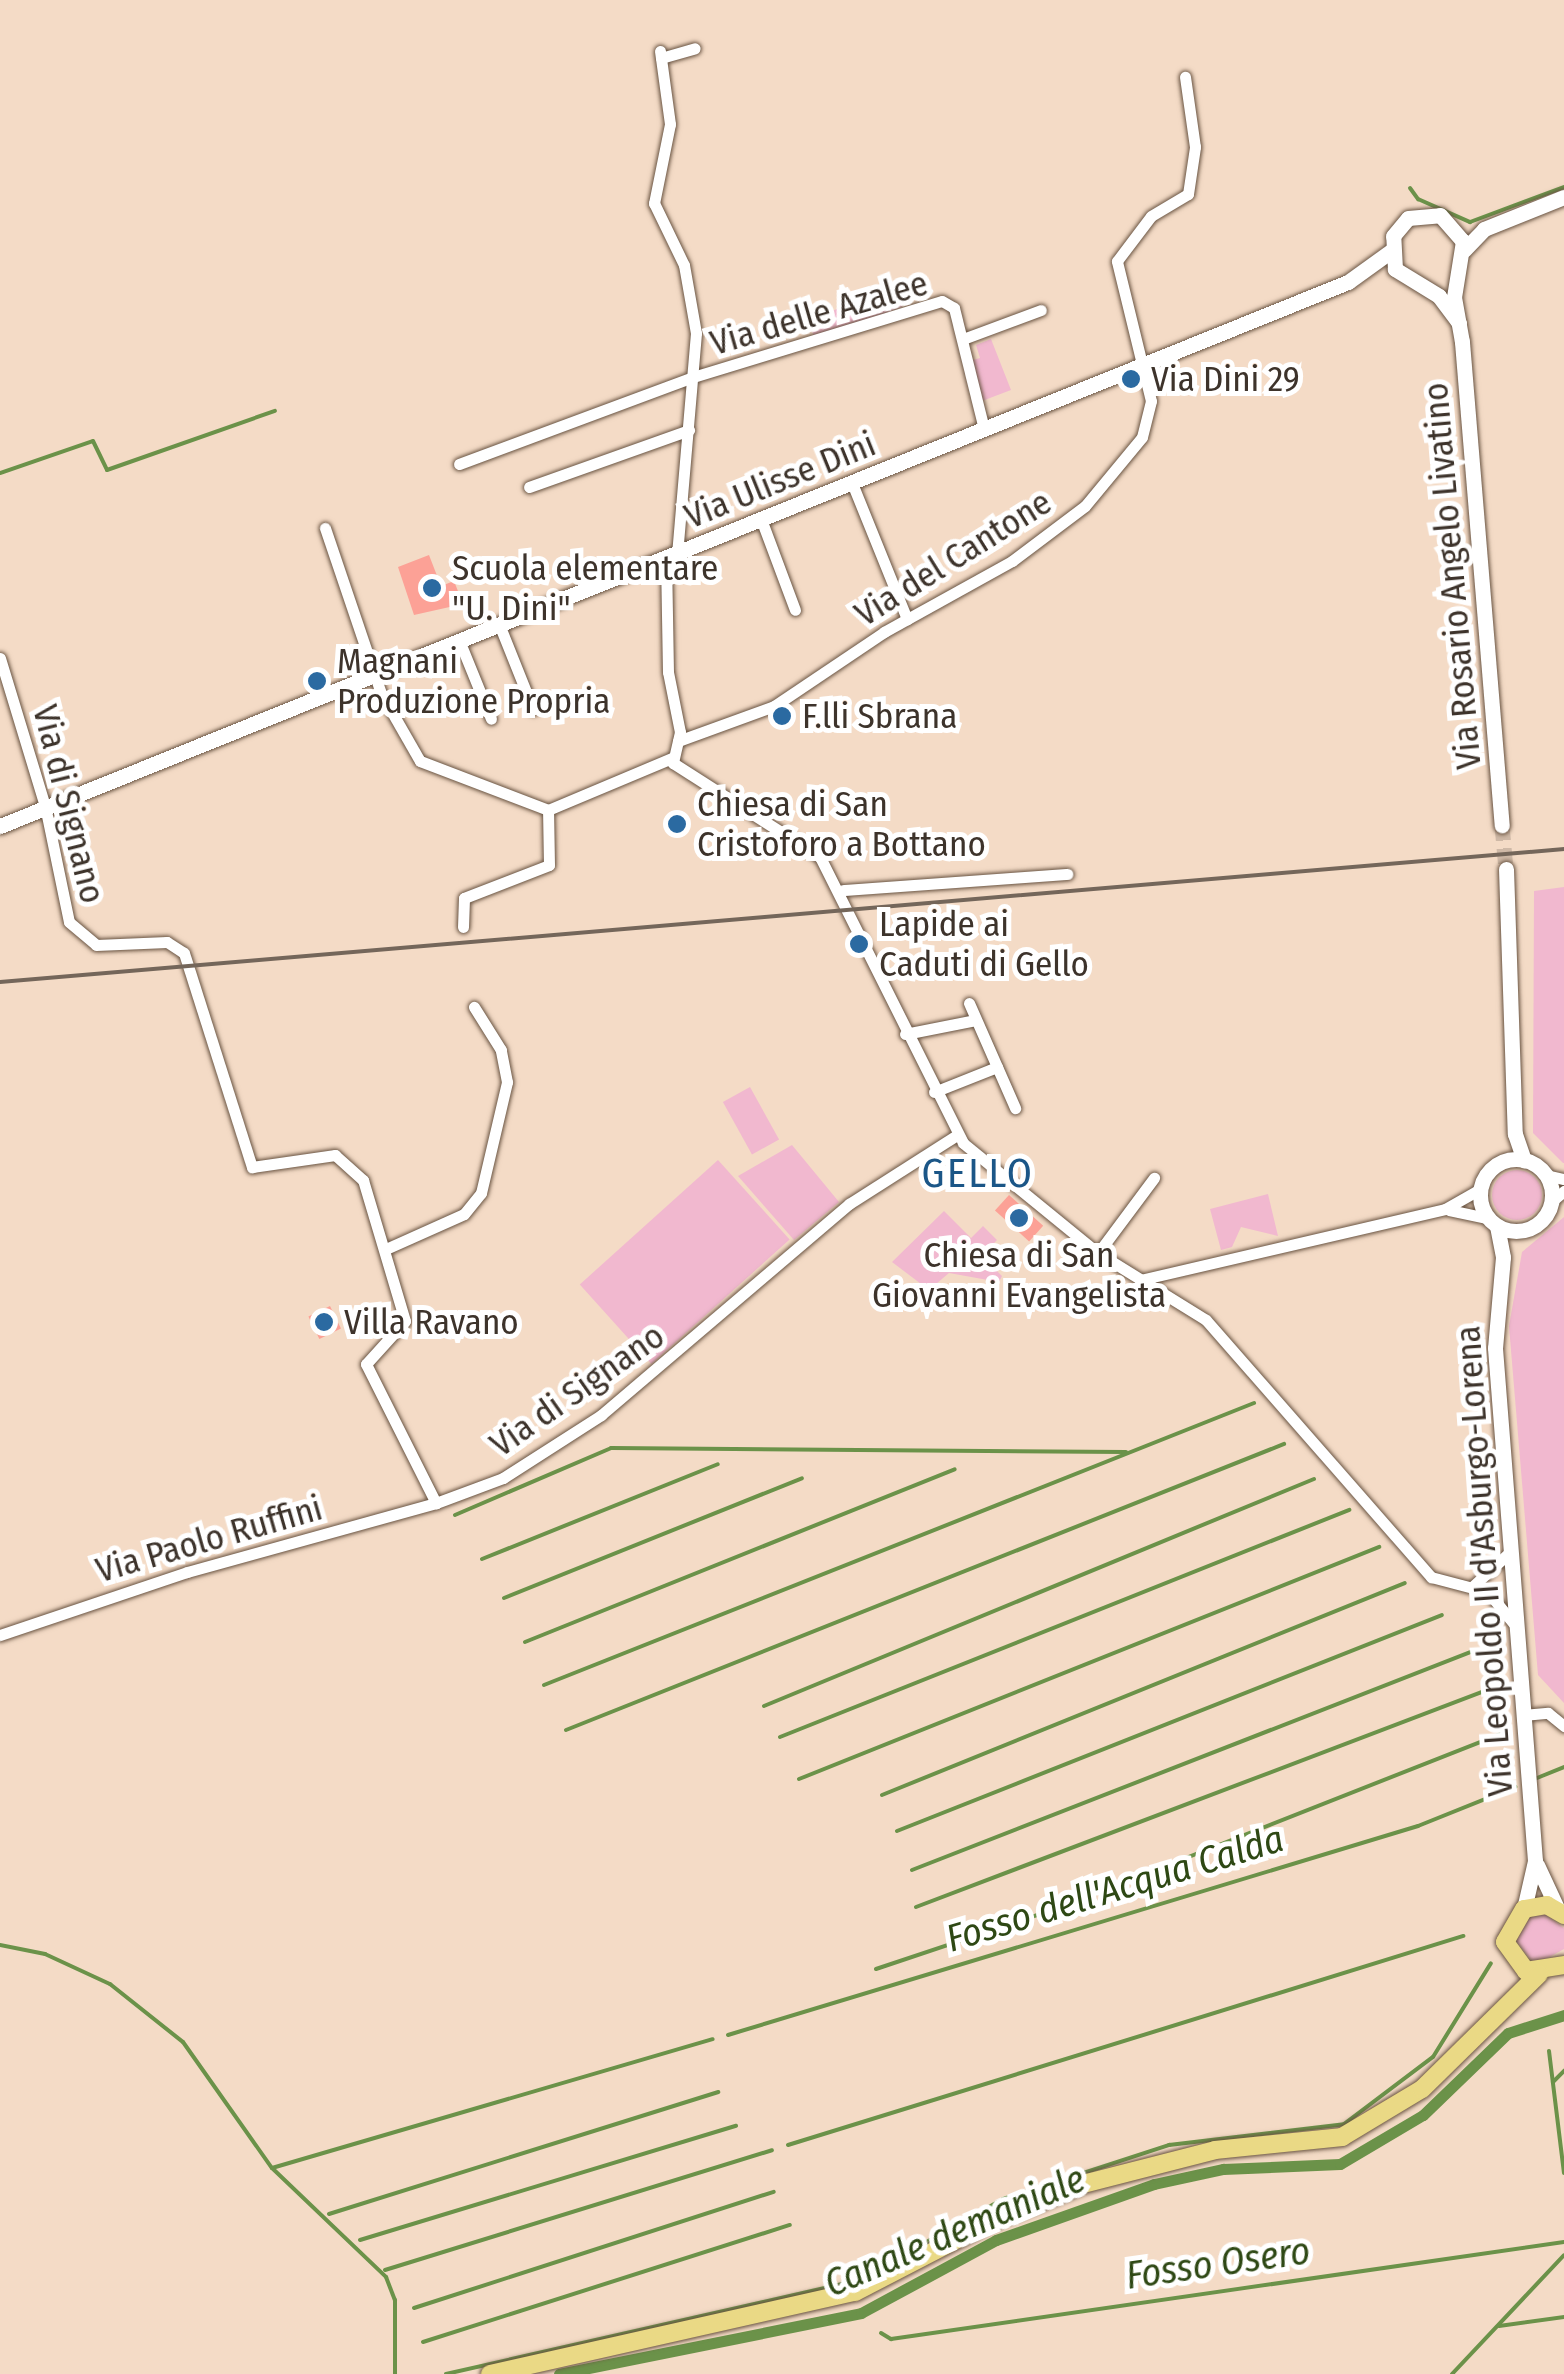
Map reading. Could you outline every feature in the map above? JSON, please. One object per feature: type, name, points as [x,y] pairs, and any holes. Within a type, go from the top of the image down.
[{"type":"main road","points":[[1496,2015],[1512,1960],[1506,1930],[1524,1909],[1561,1912]]},
{"type":"main road","points":[[1512,1960],[1539,1974]]},
{"type":"main road","points":[[490,2374],[855,2292],[990,2222],[1084,2184],[1215,2150],[1342,2137],[1422,2089],[1539,1974],[1564,1964]]},
{"type":"street","points":[[325,528],[375,674],[420,761],[548,810],[672,758],[678,741],[671,555],[689,430],[696,314],[654,204],[670,124],[661,55],[694,48]]},
{"type":"street","name":"Via del Cantone","points":[[678,741],[774,706],[906,619],[1012,561],[1085,506],[1151,424],[1145,365],[1117,262],[1151,216],[1188,194],[1195,147],[1185,77]]},
{"type":"street","points":[[1422,286],[1458,270],[1464,250],[1492,225],[1564,197]]},
{"type":"street","points":[[1358,278],[1391,251],[1408,218],[1430,213],[1452,222],[1492,225]]},
{"type":"street","points":[[1452,222],[1464,250]]},
{"type":"street","points":[[1391,251],[1400,274]]},
{"type":"street","name":"Via Rosario Angelo Livatino","points":[[1458,270],[1458,323],[1502,825]]},
{"type":"street","points":[[1358,278],[1400,274],[1422,286],[1458,323]]},
{"type":"street","name":"Via Ulisse Dini","points":[[0,826],[1358,278]]},
{"type":"street","name":"Via delle Azalee","points":[[693,377],[942,301],[954,308],[984,430]]},
{"type":"street","points":[[962,339],[1041,310]]},
{"type":"street","points":[[459,464],[693,377]]},
{"type":"street","points":[[530,487],[689,430]]},
{"type":"street","points":[[852,484],[906,619]]},
{"type":"street","points":[[761,520],[794,610]]},
{"type":"street","points":[[498,624],[533,709]]},
{"type":"street","points":[[459,640],[492,719]]},
{"type":"street","name":"Via di Signano","points":[[0,658],[45,806],[60,903],[75,931],[96,946],[172,944],[188,960],[252,1167],[343,1159],[363,1180],[388,1248],[405,1328],[366,1364],[436,1503],[503,1478],[601,1414],[850,1204],[957,1135]]},
{"type":"street","points":[[672,758],[703,787],[810,846],[843,890],[905,1034],[957,1135],[1098,1253],[1206,1320],[1430,1577],[1473,1586],[1496,1597],[1516,1628]]},
{"type":"street","points":[[463,927],[464,898],[549,866],[548,810]]},
{"type":"street","points":[[1506,869],[1515,1134],[1524,1160],[1546,1175],[1564,1178]]},
{"type":"street","points":[[843,890],[1067,874]]},
{"type":"street","points":[[969,1003],[1015,1108]]},
{"type":"street","points":[[388,1248],[464,1214],[481,1193],[507,1082],[501,1050],[474,1008]]},
{"type":"street","points":[[905,1034],[976,1020]]},
{"type":"street","points":[[934,1092],[997,1067]]},
{"type":"street","points":[[1140,1280],[1445,1209],[1480,1190],[1502,1162],[1515,1134]]},
{"type":"street","points":[[1502,1162],[1524,1160]]},
{"type":"street","points":[[1503,1258],[1522,1231],[1542,1221],[1558,1196],[1546,1175]]},
{"type":"street","points":[[1098,1253],[1154,1178]]},
{"type":"street","points":[[1480,1190],[1492,1222]]},
{"type":"street","points":[[1445,1209],[1522,1231]]},
{"type":"street","name":"Via Leopoldo II d'Asburgo-Lorena","points":[[1492,1222],[1503,1258],[1495,1348],[1535,1861]]},
{"type":"street","name":"Via Paolo Ruffini","points":[[0,1635],[436,1503]]},
{"type":"street","points":[[1473,1586],[1510,1552]]},
{"type":"street","points":[[1524,1715],[1548,1714],[1564,1726]]},
{"type":"street","points":[[1524,1909],[1535,1861]]},
{"type":"street","points":[[1535,1861],[1561,1912]]},
{"type":"shaded area","points":[[894,286],[902,306],[816,341],[808,321]]},
{"type":"shaded area","points":[[991,339],[1011,390],[982,401],[973,360],[980,358],[976,345]]},
{"type":"shaded area","points":[[1564,887],[1563,1163],[1533,1133],[1534,891]]},
{"type":"shaded area","points":[[750,1087],[779,1139],[752,1155],[723,1102]]},
{"type":"shaded area","points":[[792,1145],[839,1202],[794,1240],[738,1176]]},
{"type":"shaded area","points":[[718,1160],[790,1240],[651,1364],[580,1284]]},
{"type":"shaded area","points":[[1517,1170],[1535,1177],[1542,1195],[1535,1213],[1517,1220],[1499,1213],[1492,1195],[1499,1177]]},
{"type":"shaded area","points":[[1268,1194],[1278,1236],[1241,1227],[1232,1247],[1221,1250],[1210,1209]]},
{"type":"shaded area","points":[[944,1211],[971,1238],[983,1226],[997,1240],[982,1256],[1002,1276],[999,1282],[949,1273],[929,1290],[892,1262]]},
{"type":"shaded area","points":[[1564,1217],[1564,1703],[1538,1675],[1509,1326],[1522,1252]]},
{"type":"shaded area","points":[[1543,1913],[1564,1928],[1564,1949],[1535,1965],[1514,1938],[1525,1917]]},
{"type":"building","points":[[429,555],[441,586],[454,581],[463,604],[414,615],[398,567]]},
{"type":"building","name":"Chiesa di San Giovanni Evangelista","points":[[1009,1195],[1043,1226],[1029,1241],[995,1211]]},
{"type":"building","name":"Villa Ravano","points":[[330,1306],[341,1328],[319,1339],[308,1317]]},
{"type":"waterway","points":[[1410,188],[1418,199],[1470,222],[1564,187]]},
{"type":"waterway","points":[[0,473],[93,441],[107,470],[275,411]]},
{"type":"waterway","points":[[544,1685],[1254,1403]]},
{"type":"waterway","points":[[566,1730],[1284,1444]]},
{"type":"waterway","points":[[455,1515],[611,1448],[1126,1452]]},
{"type":"waterway","points":[[482,1559],[718,1464]]},
{"type":"waterway","points":[[525,1642],[955,1469]]},
{"type":"waterway","points":[[504,1598],[802,1478]]},
{"type":"waterway","points":[[764,1706],[1314,1479]]},
{"type":"waterway","points":[[780,1737],[1349,1510]]},
{"type":"waterway","points":[[799,1779],[1379,1547]]},
{"type":"waterway","points":[[882,1795],[1405,1583]]},
{"type":"waterway","points":[[897,1831],[1442,1615]]},
{"type":"waterway","points":[[912,1870],[1473,1651]]},
{"type":"waterway","points":[[916,1907],[1490,1689]]},
{"type":"waterway","points":[[876,1969],[1064,1906],[1500,1734]]},
{"type":"waterway","name":"Fosso dell'Acqua Calda","points":[[1537,1778],[1564,1767]]},
{"type":"waterway","name":"Fosso dell'Acqua Calda","points":[[728,2035],[1418,1826],[1515,1787]]},
{"type":"waterway","points":[[788,2145],[1463,1936]]},
{"type":"waterway","points":[[0,1945],[45,1954],[110,1984],[183,2042],[272,2168],[386,2277],[395,2300],[395,2374]]},
{"type":"waterway","points":[[446,2374],[857,2281],[1003,2199],[1169,2145],[1344,2124],[1433,2057],[1491,1963]]},
{"type":"waterway","name":"Canale demaniale","points":[[559,2374],[861,2313],[996,2240],[1154,2184],[1223,2169],[1340,2164],[1423,2115],[1508,2033],[1564,2015]]},
{"type":"waterway","name":"Fosso dell'Acqua Calda","points":[[272,2168],[712,2039]]},
{"type":"waterway","points":[[1549,2051],[1564,2173]]},
{"type":"waterway","points":[[1553,2082],[1564,2071]]},
{"type":"waterway","points":[[329,2214],[718,2092]]},
{"type":"waterway","points":[[360,2240],[736,2126]]},
{"type":"waterway","points":[[385,2270],[772,2150]]},
{"type":"waterway","points":[[414,2308],[774,2192]]},
{"type":"waterway","points":[[423,2342],[790,2225]]},
{"type":"waterway","name":"Fosso Osero","points":[[881,2333],[891,2339],[1564,2242]]},
{"type":"waterway","points":[[1452,2374],[1564,2255]]},
{"type":"waterway","points":[[1499,2326],[1564,2317]]},
{"type":"tunnel","points":[[1502,825],[1506,869]]},
{"type":"railway","points":[[0,982],[1564,849]]},
{"type":"place","name":"Via Dini 29","points":[[1131,379]]},
{"type":"place","name":"Scuola elementare \"U. Dini\"","points":[[432,588]]},
{"type":"place","name":"Magnani Produzione Propria","points":[[317,681]]},
{"type":"place","name":"F.lli Sbrana","points":[[782,716]]},
{"type":"place","name":"Chiesa di San Cristoforo a Bottano","points":[[677,824]]},
{"type":"place","name":"Lapide ai Caduti di Gello","points":[[859,944]]},
{"type":"place","name":"Chiesa di San Giovanni Evangelista","points":[[1019,1218]]},
{"type":"place","name":"Villa Ravano","points":[[324,1322]]},
{"type":"district","name":"GELLO","points":[[978,1174]]}]
